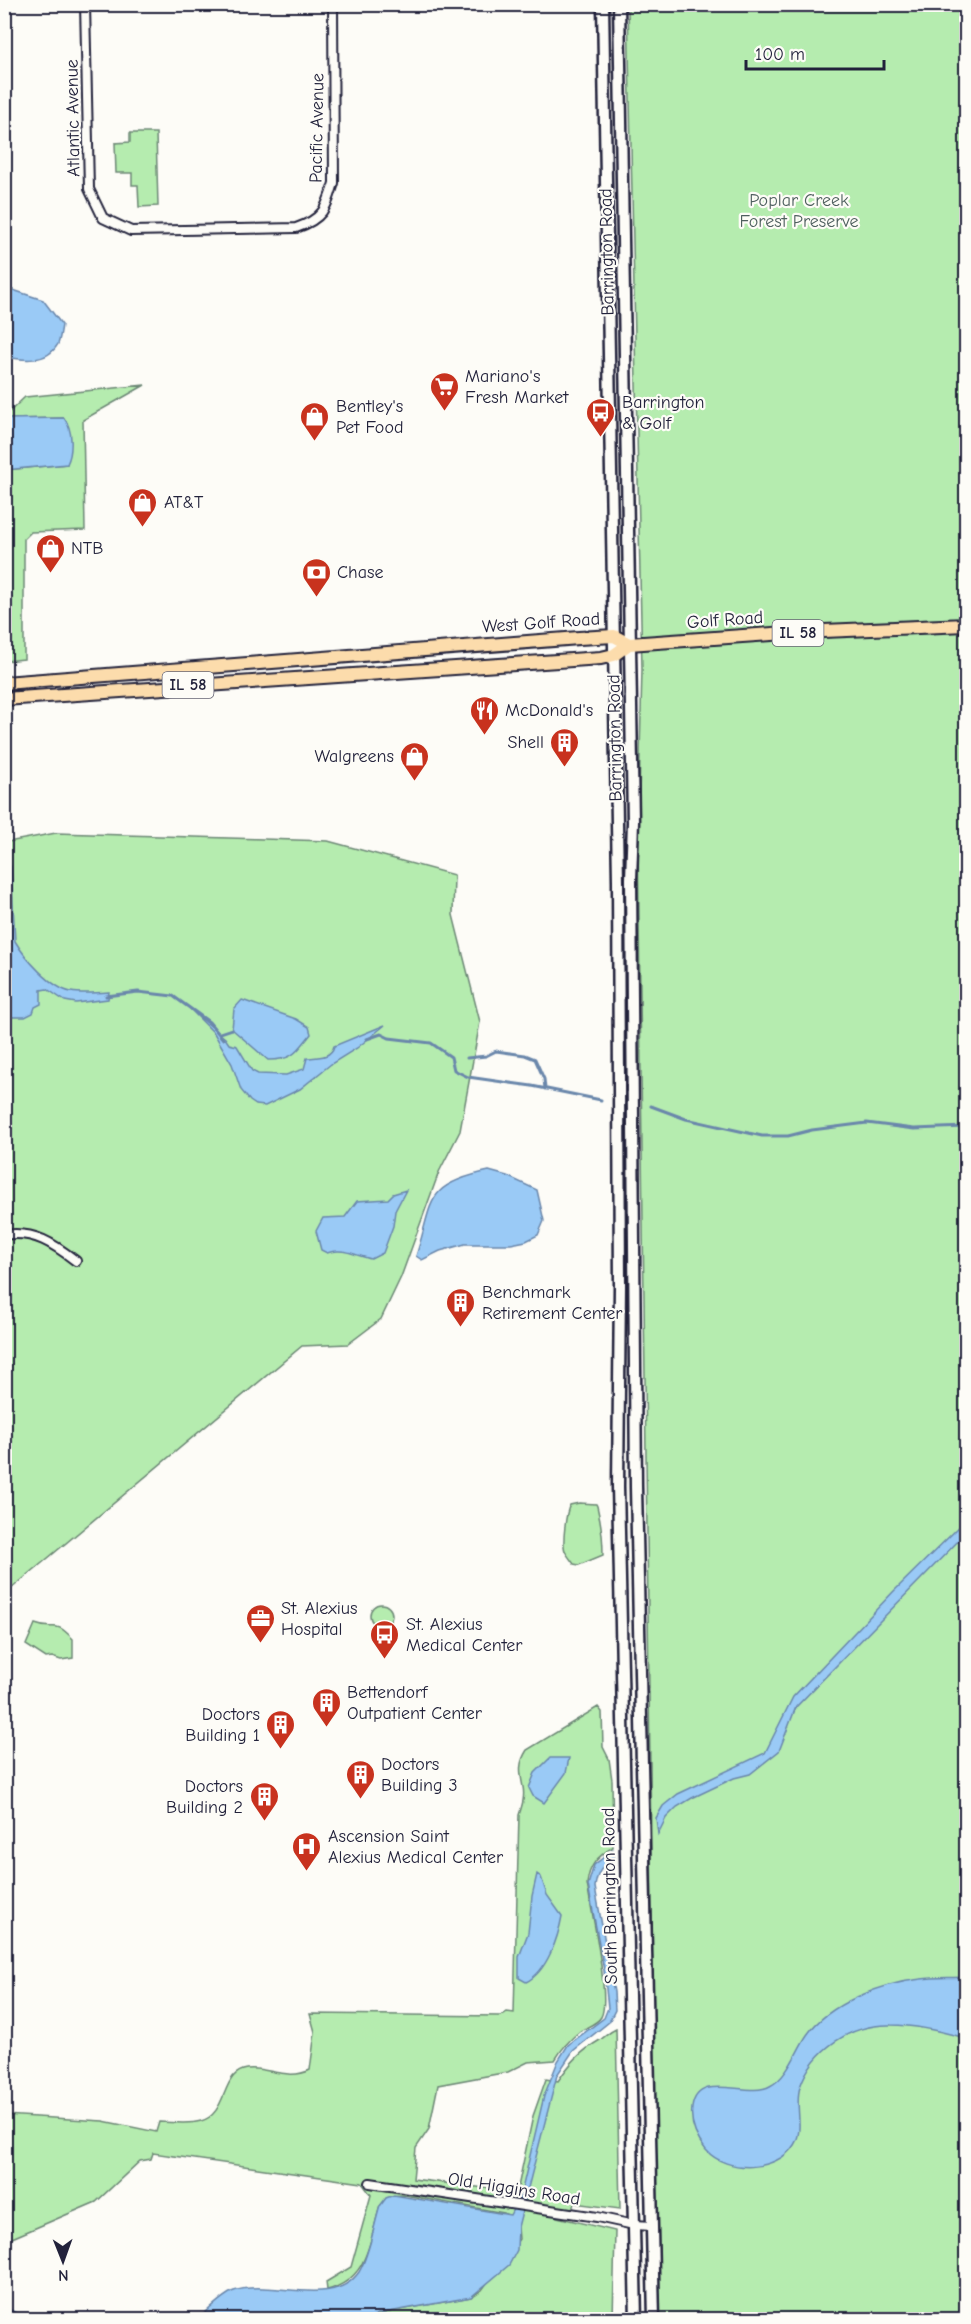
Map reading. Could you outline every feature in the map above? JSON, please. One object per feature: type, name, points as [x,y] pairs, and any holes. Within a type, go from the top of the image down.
[{"type":"main road","name":"Barrington Road","points":[[603,4],[618,916],[620,1286],[618,1471]]},
{"type":"main road","name":"Barrington Road","points":[[619,4],[633,822],[631,879],[636,1472]]},
{"type":"main road","name":"Golf Road","points":[[629,644],[800,632],[966,625]]},
{"type":"main road","name":"West Golf Road","points":[[4,683],[614,636],[629,644]]},
{"type":"main road","name":"IL 58","points":[[4,699],[590,659],[614,655],[629,644]]},
{"type":"main road","name":"South Barrington Road","points":[[618,1471],[636,2319]]},
{"type":"main road","name":"South Barrington Road","points":[[636,1472],[654,2319]]},
{"type":"street","name":"Atlantic Avenue","points":[[85,4],[89,189],[103,218],[131,231],[218,229]]},
{"type":"street","name":"Pacific Avenue","points":[[218,229],[296,228],[306,225],[326,210],[334,183],[333,4]]},
{"type":"street","points":[[4,1235],[16,1233],[35,1236],[56,1245],[76,1261]]},
{"type":"street","name":"Old Higgins Road","points":[[370,2183],[652,2226]]},
{"type":"green space","name":"Poplar Creek Forest Preserve","points":[[628,5],[966,5],[966,2319],[660,2319],[656,2227],[638,839],[642,669]]},
{"type":"green space","points":[[130,133],[156,133],[158,206],[139,207],[138,185],[132,185],[132,173],[116,173],[115,143],[130,142]]},
{"type":"green space","points":[[145,385],[83,420],[85,530],[31,532],[24,539],[24,659],[5,661],[5,470],[67,464],[64,418],[5,419],[5,416],[25,397]]},
{"type":"green space","points":[[56,833],[328,841],[454,875],[453,915],[480,1022],[460,1131],[439,1172],[401,1277],[381,1319],[348,1344],[302,1346],[5,1594],[4,839],[8,842]]},
{"type":"green space","points":[[596,1504],[597,1506],[602,1530],[603,1555],[579,1565],[574,1564],[565,1551],[564,1541],[570,1505]]},
{"type":"green space","points":[[381,1604],[389,1607],[392,1615],[389,1623],[381,1626],[373,1623],[370,1615],[373,1607]]},
{"type":"green space","points":[[35,1624],[62,1629],[73,1639],[73,1658],[61,1660],[46,1658],[26,1645]]},
{"type":"green space","points":[[598,1707],[602,1712],[603,1747],[609,1759],[612,1780],[613,1847],[595,1862],[587,1884],[604,1992],[601,2017],[597,2022],[575,2035],[555,2060],[528,2062],[508,2072],[438,2085],[429,2129],[416,2148],[413,2179],[517,2192],[533,2116],[546,2079],[558,2081],[582,2053],[616,2029],[620,2209],[574,2203],[572,2210],[561,2208],[557,2217],[615,2231],[613,2319],[369,2319],[378,2314],[471,2297],[482,2290],[519,2239],[515,2220],[504,2213],[404,2195],[390,2197],[380,2206],[365,2257],[359,2268],[341,2285],[327,2290],[326,2282],[351,2267],[371,2195],[362,2183],[153,2153],[151,2159],[140,2161],[96,2202],[5,2241],[4,2115],[103,2121],[156,2132],[159,2122],[191,2123],[209,2117],[220,2104],[231,2080],[243,2070],[258,2069],[292,2074],[310,2070],[315,2032],[310,2014],[501,2016],[507,2012],[514,2013],[519,1815],[524,1794],[522,1760],[527,1750]]},
{"type":"water","points":[[4,287],[43,300],[62,325],[58,344],[47,355],[34,359],[5,357]]},
{"type":"water","points":[[64,418],[69,428],[71,441],[67,464],[5,470],[5,419]]},
{"type":"water","points":[[4,850],[11,867],[15,941],[19,948],[32,964],[55,985],[75,993],[109,992],[108,999],[76,1003],[65,1001],[47,989],[41,990],[41,1004],[35,1007],[33,1013],[25,1017],[5,1017]]},
{"type":"water","points":[[242,1000],[296,1019],[309,1027],[311,1034],[289,1057],[268,1060],[232,1029],[234,1009]]},
{"type":"water","points":[[190,1009],[229,1044],[237,1046],[252,1071],[258,1074],[286,1075],[304,1069],[307,1058],[327,1055],[334,1046],[385,1025],[300,1089],[265,1106],[256,1105],[250,1101],[241,1090],[232,1064],[214,1033]]},
{"type":"water","points":[[489,1171],[507,1176],[537,1190],[544,1221],[538,1235],[526,1241],[511,1244],[465,1244],[440,1251],[422,1260],[416,1256],[434,1198],[452,1182]]},
{"type":"water","points":[[406,1190],[395,1211],[393,1226],[383,1253],[371,1259],[344,1251],[327,1253],[321,1250],[316,1231],[323,1218],[345,1217],[357,1201],[388,1199],[393,1194]]},
{"type":"water","points":[[966,1520],[966,1533],[796,1707],[779,1751],[750,1774],[734,1778],[677,1807],[666,1818],[658,1834],[656,1818],[663,1806],[678,1794],[765,1753],[793,1697],[893,1592]]},
{"type":"water","points":[[550,1758],[569,1758],[566,1773],[544,1803],[533,1796],[529,1788],[535,1773]]},
{"type":"water","points":[[613,1850],[614,1858],[601,1870],[595,1887],[614,1992],[615,2010],[609,2022],[573,2051],[557,2075],[518,2227],[517,2250],[509,2265],[471,2297],[378,2314],[368,2319],[197,2320],[219,2300],[234,2291],[265,2288],[318,2291],[334,2289],[348,2283],[363,2265],[380,2206],[386,2198],[394,2195],[510,2215],[521,2194],[544,2096],[558,2061],[568,2045],[604,2018],[608,2008],[604,1970],[588,1885],[594,1865]]},
{"type":"water","points":[[537,1874],[541,1877],[547,1895],[562,1916],[558,1934],[546,1963],[526,1982],[519,1978],[519,1957],[528,1933]]},
{"type":"water","points":[[966,1977],[966,2038],[910,2026],[876,2026],[848,2034],[824,2050],[806,2073],[800,2087],[798,2094],[799,2131],[794,2145],[776,2161],[752,2167],[726,2163],[715,2158],[699,2141],[692,2120],[692,2108],[696,2096],[703,2090],[713,2087],[761,2089],[770,2086],[787,2070],[807,2035],[829,2013],[843,2004],[874,1990],[906,1981]]},
{"type":"waterway","points":[[106,996],[138,992],[173,996],[209,1022],[223,1039]]},
{"type":"waterway","points":[[220,1033],[232,1029]]},
{"type":"waterway","points":[[367,1039],[381,1034],[389,1038],[431,1043],[451,1057],[454,1070],[468,1077],[532,1086],[601,1100]]},
{"type":"waterway","points":[[467,1058],[486,1056],[496,1051],[525,1055],[535,1059],[544,1079],[545,1089]]},
{"type":"waterway","points":[[651,1106],[686,1119],[762,1136],[788,1136],[812,1130],[867,1123],[914,1129],[966,1127]]},
{"type":"waterway","points":[[4,2307],[27,2320]]},
{"type":"place","name":"Mariano's Fresh Market","points":[[444,412]]},
{"type":"place","name":"Barrington & Golf","points":[[601,438]]},
{"type":"place","name":"Bentley's Pet Food","points":[[315,442]]},
{"type":"place","name":"AT&T","points":[[143,528]]},
{"type":"place","name":"NTB","points":[[50,574]]},
{"type":"place","name":"Chase","points":[[316,598]]},
{"type":"place","name":"McDonald's","points":[[484,736]]},
{"type":"place","name":"Shell","points":[[565,768]]},
{"type":"place","name":"Walgreens","points":[[415,782]]},
{"type":"place","name":"Benchmark Retirement Center","points":[[461,1328]]},
{"type":"place","name":"St. Alexius Hospital","points":[[260,1644]]},
{"type":"place","name":"St. Alexius Medical Center","points":[[385,1660]]},
{"type":"place","name":"Bettendorf Outpatient Center","points":[[326,1728]]},
{"type":"place","name":"Doctors Building 1","points":[[281,1750]]},
{"type":"place","name":"Doctors Building 3","points":[[360,1800]]},
{"type":"place","name":"Doctors Building 2","points":[[264,1822]]},
{"type":"place","name":"Ascension Saint Alexius Medical Center","points":[[307,1872]]}]
